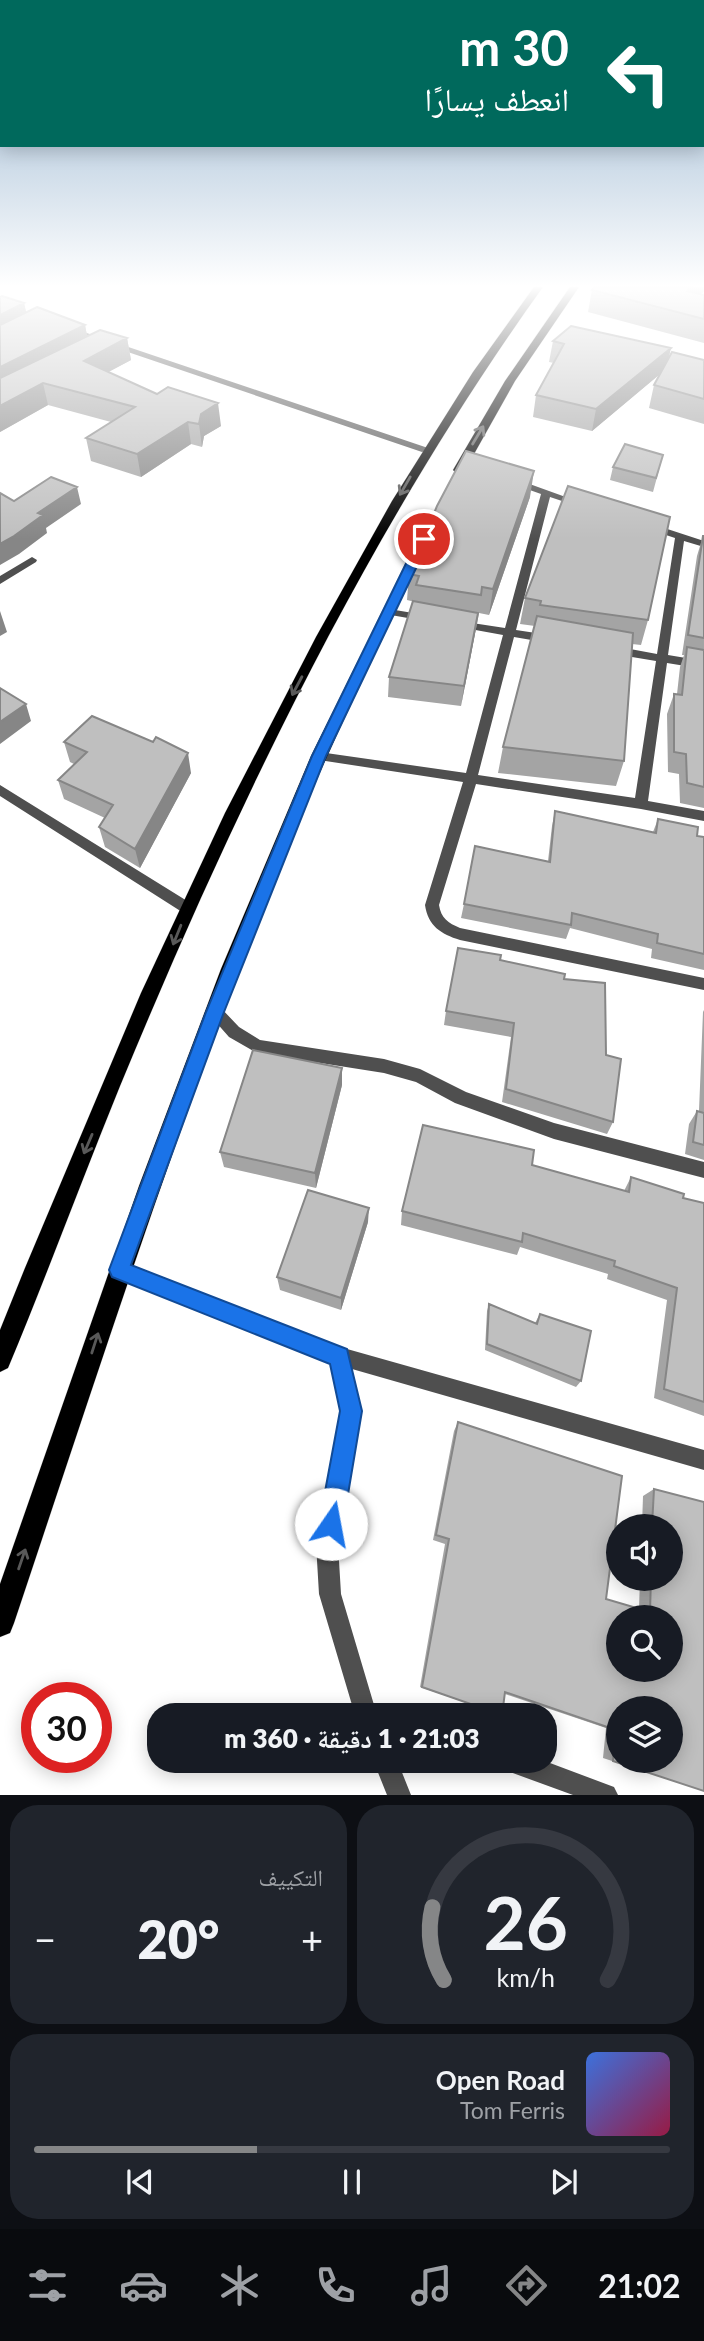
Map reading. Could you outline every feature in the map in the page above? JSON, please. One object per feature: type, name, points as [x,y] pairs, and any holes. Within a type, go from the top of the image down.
[{"type":"main road","points":[[0,1360],[42,1252],[187,908],[265,745],[425,450],[475,371]]},
{"type":"main road","points":[[450,487],[467,465],[517,371]]},
{"type":"main road","points":[[0,1623],[119,1270],[215,1012],[319,756],[440,505]]},
{"type":"street","points":[[190,371],[425,450]]},
{"type":"street","points":[[498,476],[595,509]]},
{"type":"street","points":[[546,493],[471,778],[432,905],[439,924],[460,933],[704,984]]},
{"type":"street","points":[[631,521],[704,544]]},
{"type":"street","points":[[641,804],[680,537]]},
{"type":"street","points":[[0,581],[32,559]]},
{"type":"street","points":[[388,612],[559,640]]},
{"type":"street","points":[[597,647],[704,665]]},
{"type":"street","points":[[319,756],[641,804],[704,817]]},
{"type":"street","points":[[0,790],[187,908]]},
{"type":"street","points":[[215,1012],[234,1032],[257,1046],[384,1066],[420,1076],[461,1098],[554,1131],[704,1170]]},
{"type":"street","points":[[119,1270],[340,1356],[704,1461]]},
{"type":"street","points":[[340,1356],[351,1411],[327,1544],[330,1594],[365,1703]]},
{"type":"street","points":[[390,1773],[399,1795]]},
{"type":"street","points":[[544,1773],[606,1795]]},
{"type":"building","points":[[15,371],[106,371],[157,394],[168,387],[218,403],[201,414],[199,424],[188,422],[137,454],[86,438],[135,407],[43,383],[0,406],[0,378]]},
{"type":"building","points":[[549,371],[643,371],[596,409],[536,395]]},
{"type":"building","points":[[662,371],[704,371],[704,399],[654,385]]},
{"type":"building","points":[[625,444],[663,455],[656,478],[613,467]]},
{"type":"building","points":[[466,451],[534,471],[493,589],[482,587],[481,595],[416,585],[419,576],[409,574],[437,506]]},
{"type":"building","points":[[51,477],[77,487],[38,513],[43,515],[0,544],[0,493],[14,501]]},
{"type":"building","points":[[568,486],[670,517],[648,620],[540,605],[541,601],[525,598]]},
{"type":"building","points":[[704,536],[704,638],[688,635]]},
{"type":"building","points":[[413,601],[478,613],[464,686],[389,677]]},
{"type":"building","points":[[537,616],[633,633],[624,761],[503,747]]},
{"type":"building","points":[[687,647],[704,650],[704,787],[687,783],[686,754],[674,752],[674,694],[682,695]]},
{"type":"building","points":[[0,688],[26,704],[0,722]]},
{"type":"building","points":[[92,716],[153,742],[156,737],[188,753],[135,849],[99,827],[113,805],[58,780],[87,752],[64,742]]},
{"type":"building","points":[[555,811],[656,833],[658,819],[698,827],[697,836],[704,837],[704,954],[657,943],[658,934],[572,913],[571,925],[464,904],[475,846],[550,862]]},
{"type":"building","points":[[458,948],[501,955],[500,960],[565,974],[564,979],[605,983],[606,1055],[621,1059],[613,1122],[506,1089],[514,1023],[446,1011]]},
{"type":"building","points":[[253,1050],[342,1068],[315,1173],[220,1152]]},
{"type":"building","points":[[697,1111],[704,1113],[704,1145],[693,1142]]},
{"type":"building","points":[[423,1125],[534,1150],[532,1165],[629,1192],[631,1177],[684,1194],[683,1198],[704,1203],[704,1402],[664,1389],[677,1288],[614,1266],[615,1261],[523,1233],[522,1242],[402,1211]]},
{"type":"building","points":[[308,1190],[369,1208],[341,1298],[277,1277]]},
{"type":"building","points":[[489,1304],[537,1324],[540,1314],[591,1331],[581,1381],[487,1344]]},
{"type":"building","points":[[458,1422],[622,1476],[617,1514],[606,1514],[606,1599],[626,1605],[606,1605],[606,1682],[683,1682],[683,1605],[650,1605],[651,1591],[683,1591],[683,1514],[653,1514],[654,1489],[704,1502],[704,1791],[649,1773],[683,1773],[683,1696],[606,1696],[606,1727],[557,1710],[557,1703],[537,1703],[505,1692],[504,1703],[468,1703],[422,1687],[449,1539],[436,1535]]},
{"type":"route","points":[[331,1524],[351,1411],[340,1356],[119,1270],[215,1012],[319,756],[424,539]]}]
